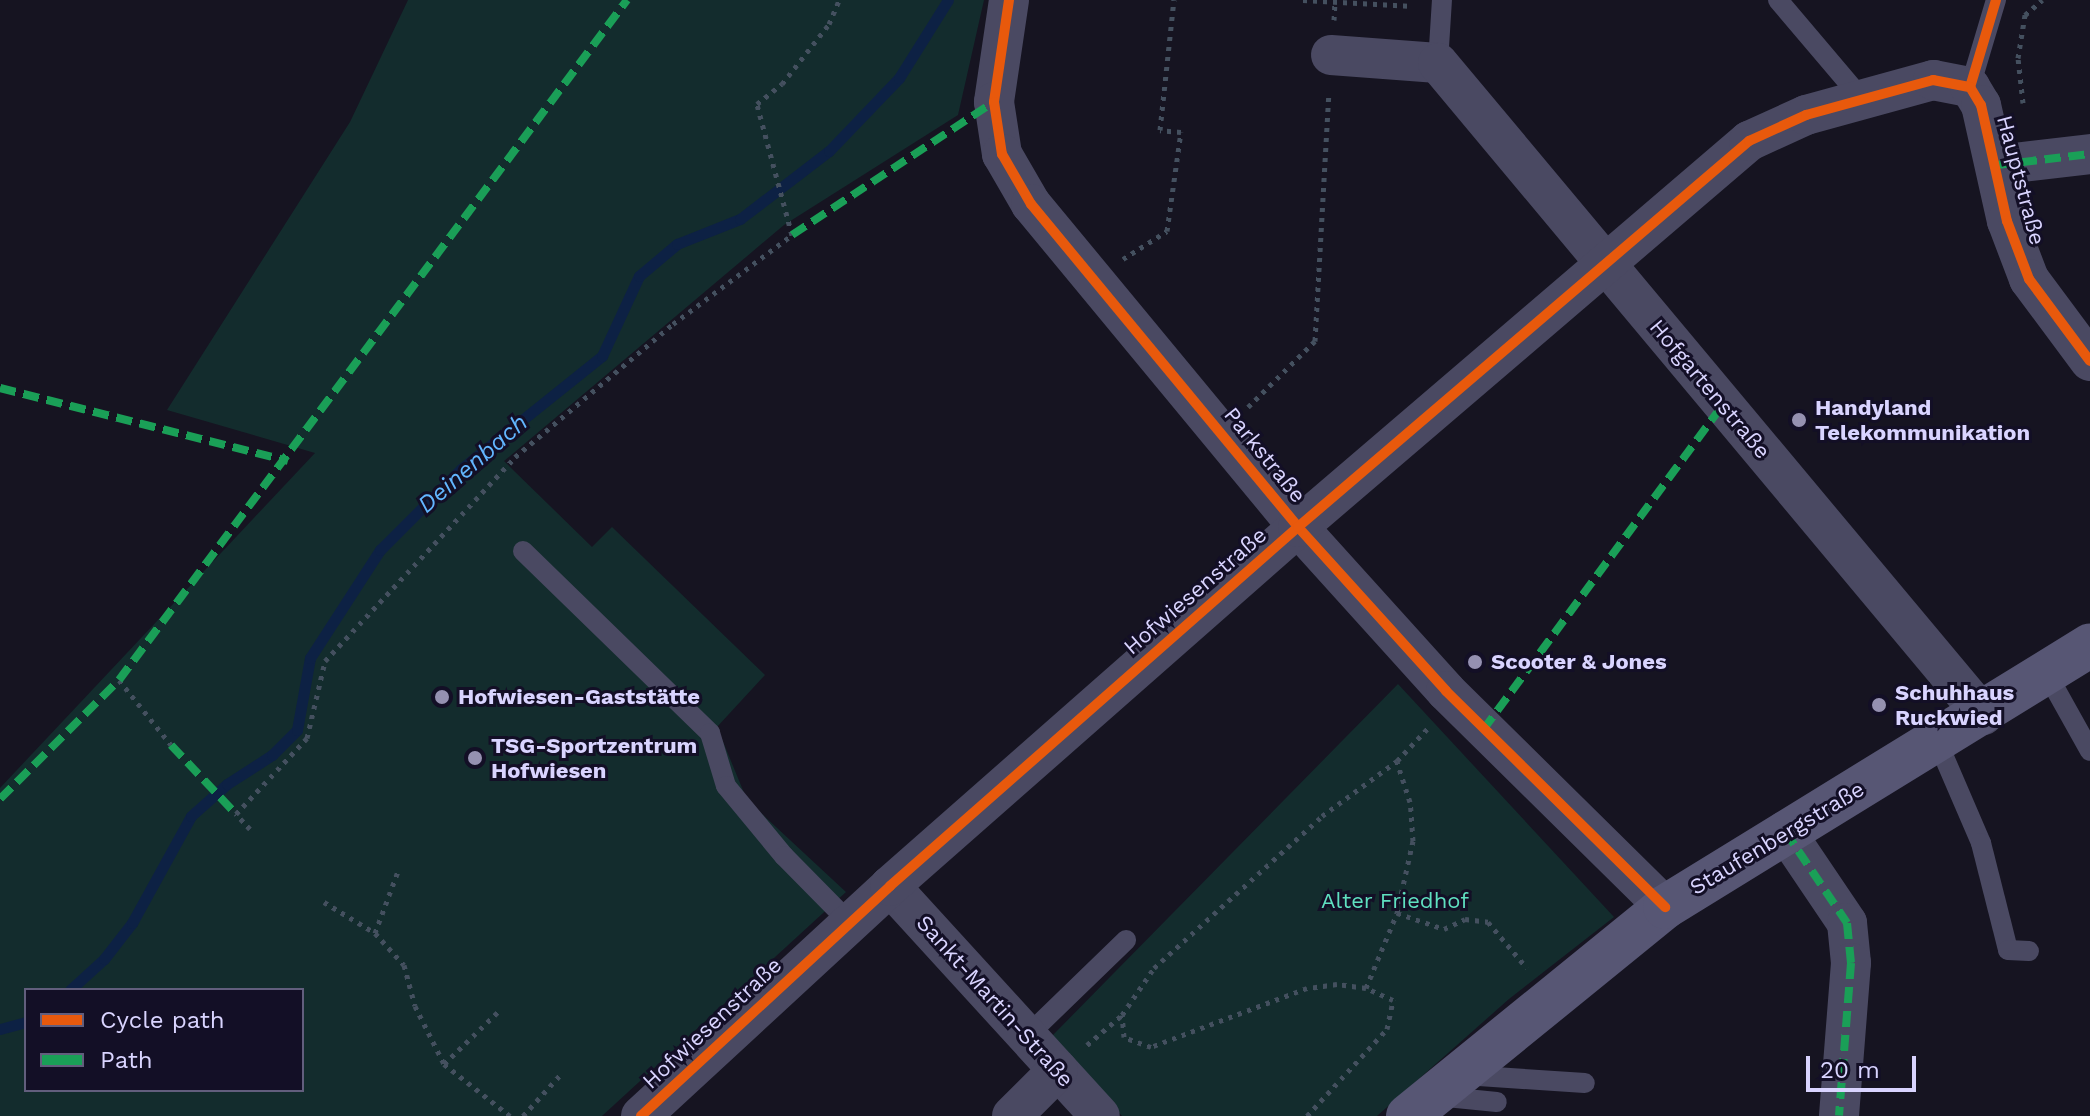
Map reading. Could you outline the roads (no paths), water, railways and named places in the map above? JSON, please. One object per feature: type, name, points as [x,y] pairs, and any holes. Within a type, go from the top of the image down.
[{"type":"street","name":"Parkstraße","points":[[1009,0],[994,102],[1002,154],[1031,204],[1298,527],[1483,730],[1665,907]]},
{"type":"street","points":[[1331,55],[1438,63]]},
{"type":"street","name":"Hofgartenstraße","points":[[1438,63],[1983,715]]},
{"type":"street","name":"Hofwiesenstraße","points":[[641,1116],[890,886],[1298,527],[1749,141],[1806,115],[1862,99],[1952,84]]},
{"type":"street","name":"Hauptstraße","points":[[1952,84],[1981,105],[2013,162],[2007,221],[2029,279],[2090,361]]},
{"type":"street","points":[[2013,162],[2090,154]]},
{"type":"street","name":"Staufenbergstraße","points":[[1432,1095],[1665,907],[1785,831],[1938,743],[2090,646]]},
{"type":"street","points":[[1785,831],[1847,923],[1851,963],[1839,1116]]},
{"type":"street","name":"Sankt-Martin-Straße","points":[[890,886],[1100,1116]]},
{"type":"street","points":[[1012,1116],[1058,1070]]},
{"type":"lane","points":[[1778,0],[1862,99]]},
{"type":"lane","points":[[1952,84],[1996,0]]},
{"type":"lane","points":[[1438,63],[1442,4]]},
{"type":"lane","points":[[523,551],[710,733],[726,786],[784,856],[850,923]]},
{"type":"lane","points":[[2047,674],[2090,751]]},
{"type":"lane","points":[[1938,743],[1981,843],[2008,950],[2029,951]]},
{"type":"lane","points":[[1027,1036],[1126,940]]},
{"type":"lane","points":[[1432,1095],[1585,1083]]},
{"type":"lane","points":[[1432,1095],[1497,1102]]},
{"type":"waterway","name":"Deinenbach","points":[[72,988],[104,959],[132,923],[191,816],[227,784],[272,755],[297,730],[310,658],[380,550],[461,469],[602,356],[639,276],[677,244],[740,219],[829,151],[899,78],[948,0]]},
{"type":"waterway","name":"Deinenbach","points":[[0,1029],[24,1023]]},
{"type":"place","name":"Handyland Telekommunikation","points":[[1799,420]]},
{"type":"place","name":"Scooter & Jones","points":[[1475,662]]},
{"type":"place","name":"Hofwiesen-Gaststätte","points":[[442,697]]},
{"type":"place","name":"Schuhhaus Ruckwied","points":[[1879,705]]},
{"type":"place","name":"TSG-Sportzentrum Hofwiesen","points":[[475,758]]},
{"type":"park label","name":"Alter Friedhof","points":[[1395,901]]}]
